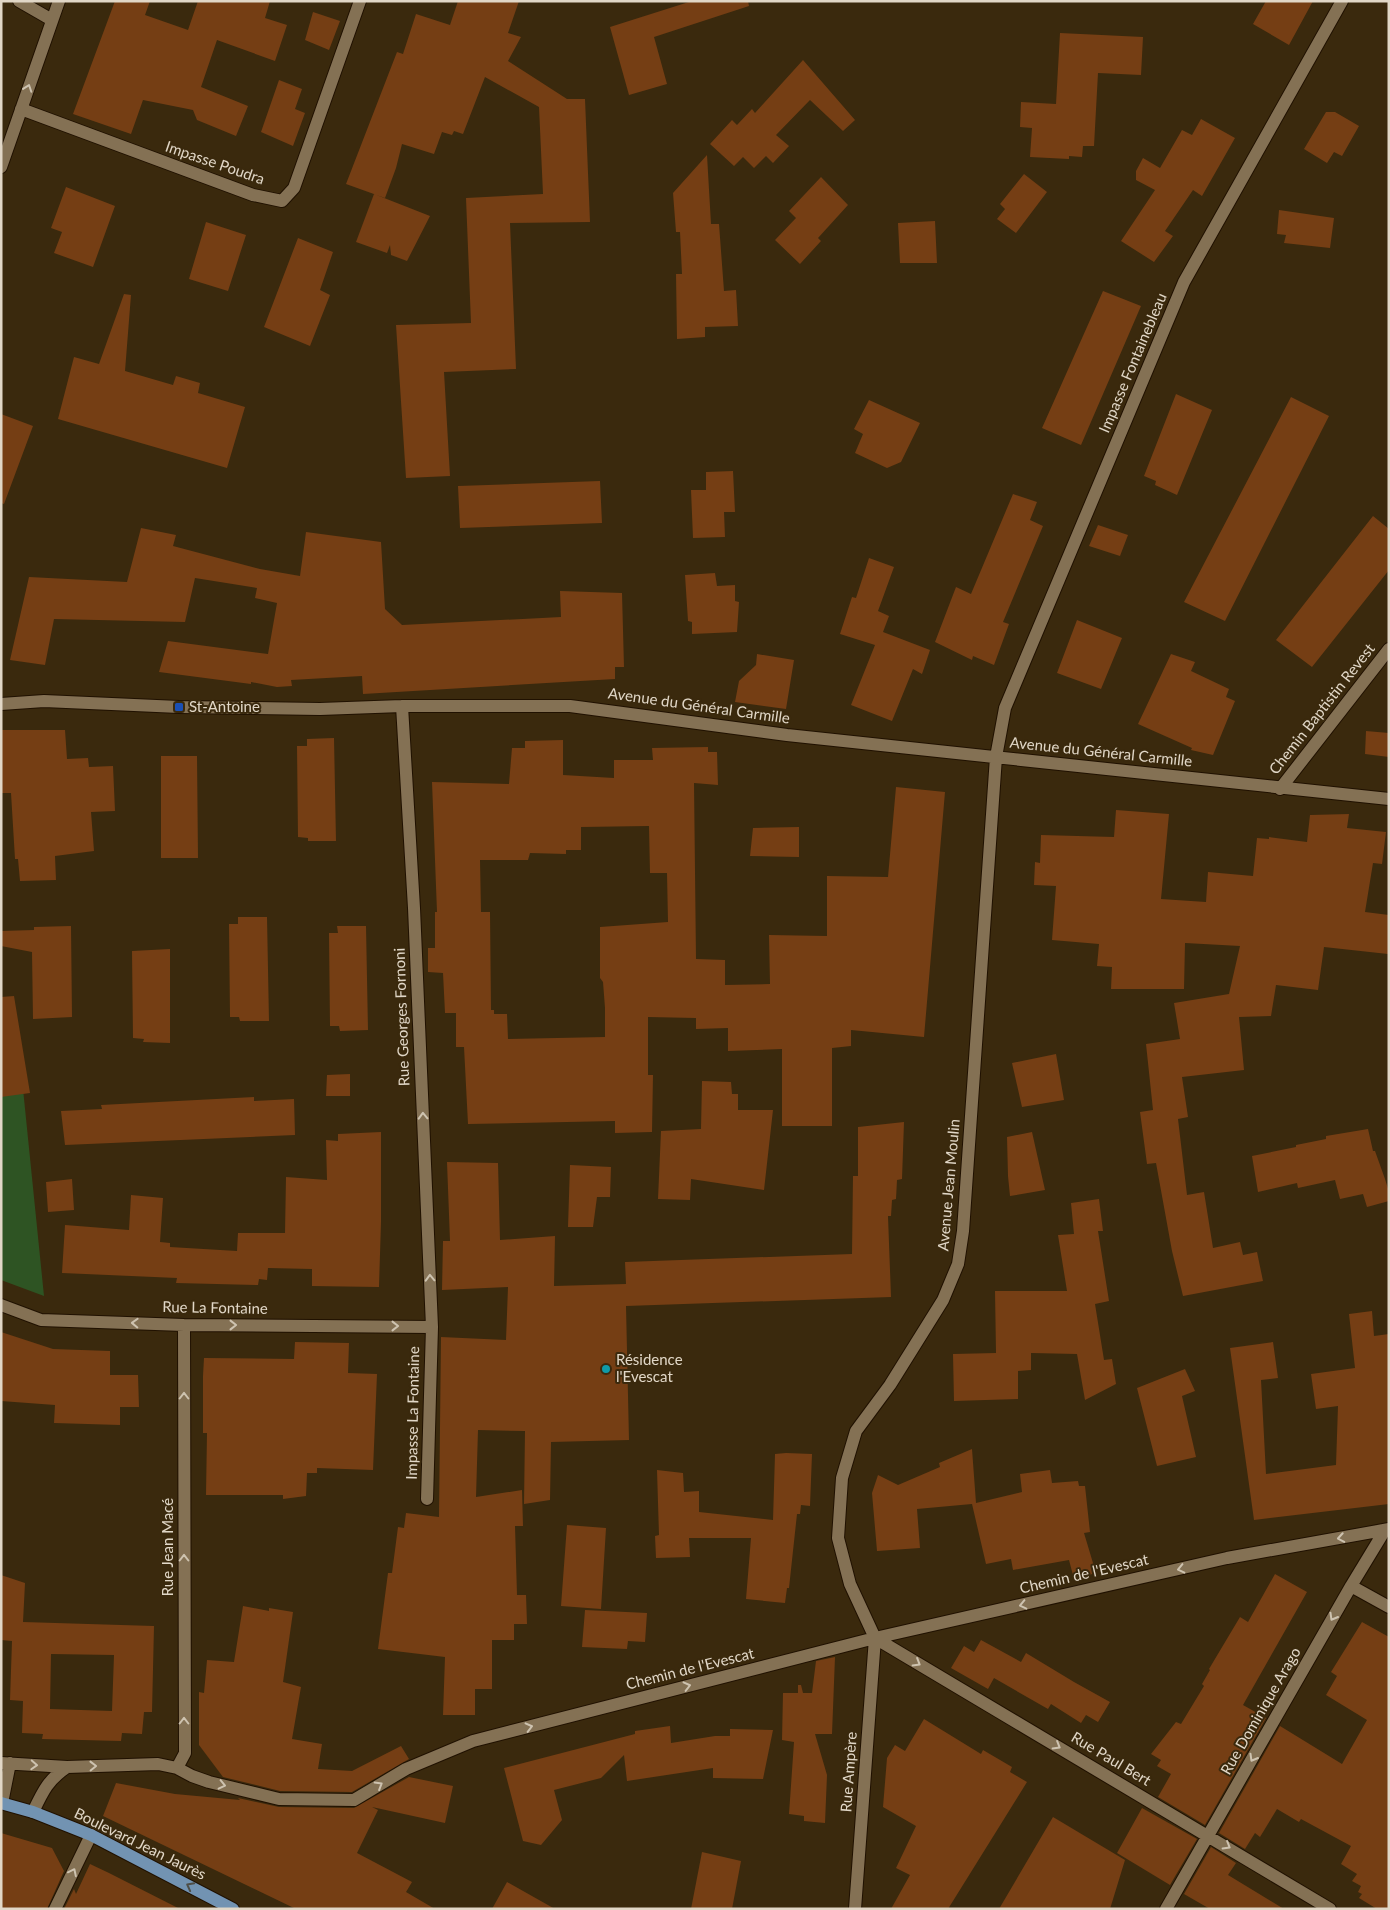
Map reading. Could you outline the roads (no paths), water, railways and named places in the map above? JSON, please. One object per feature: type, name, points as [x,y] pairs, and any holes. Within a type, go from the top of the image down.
[{"type":"main road","name":"Boulevard Jean Jaurès","points":[[1,1803],[33,1812],[91,1834],[233,1909]]},
{"type":"street","points":[[20,1],[52,20]]},
{"type":"street","points":[[1,167],[59,1]]},
{"type":"street","name":"Impasse Poudra","points":[[21,109],[253,195],[282,201],[294,188],[360,1]]},
{"type":"street","name":"Impasse Fontainebleau","points":[[996,757],[1005,708],[1184,282],[1342,1]]},
{"type":"street","name":"Chemin Baptistin Revest","points":[[1280,789],[1389,649]]},
{"type":"street","name":"Avenue du Général Carmille","points":[[1,704],[44,701],[179,707],[320,710],[402,706],[570,706],[787,735],[1280,789],[1389,799]]},
{"type":"street","name":"Rue Georges Fornoni","points":[[402,706],[432,1327]]},
{"type":"street","name":"Avenue Jean Moulin","points":[[875,1638],[850,1584],[838,1538],[842,1478],[856,1431],[890,1385],[944,1300],[958,1264],[963,1231],[996,757]]},
{"type":"street","name":"Rue La Fontaine","points":[[1,1305],[41,1320],[184,1325],[432,1327]]},
{"type":"street","name":"Rue Jean Macé","points":[[177,1768],[184,1754],[184,1325]]},
{"type":"street","name":"Impasse La Fontaine","points":[[427,1499],[432,1327]]},
{"type":"street","name":"Chemin de l'Evescat","points":[[67,1767],[158,1764],[177,1768],[209,1782],[280,1799],[354,1800],[406,1768],[473,1741],[875,1638],[1228,1558],[1387,1529]]},
{"type":"street","name":"Rue Dominique Arago","points":[[1166,1909],[1350,1586],[1387,1529]]},
{"type":"street","points":[[1350,1586],[1389,1607]]},
{"type":"street","name":"Rue Paul Bert","points":[[875,1638],[1209,1835],[1330,1909]]},
{"type":"street","name":"Rue Ampère","points":[[855,1909],[875,1638]]},
{"type":"street","name":"Boulevard Jean Jaurès","points":[[1,1803],[6,1787],[5,1763],[67,1767]]},
{"type":"street","points":[[33,1812],[46,1785],[55,1775],[67,1767]]},
{"type":"street","points":[[55,1909],[91,1834]]},
{"type":"place","name":"St-Antoine","points":[[179,707]]},
{"type":"place","name":"Résidence l'Evescat","points":[[606,1369]]}]
